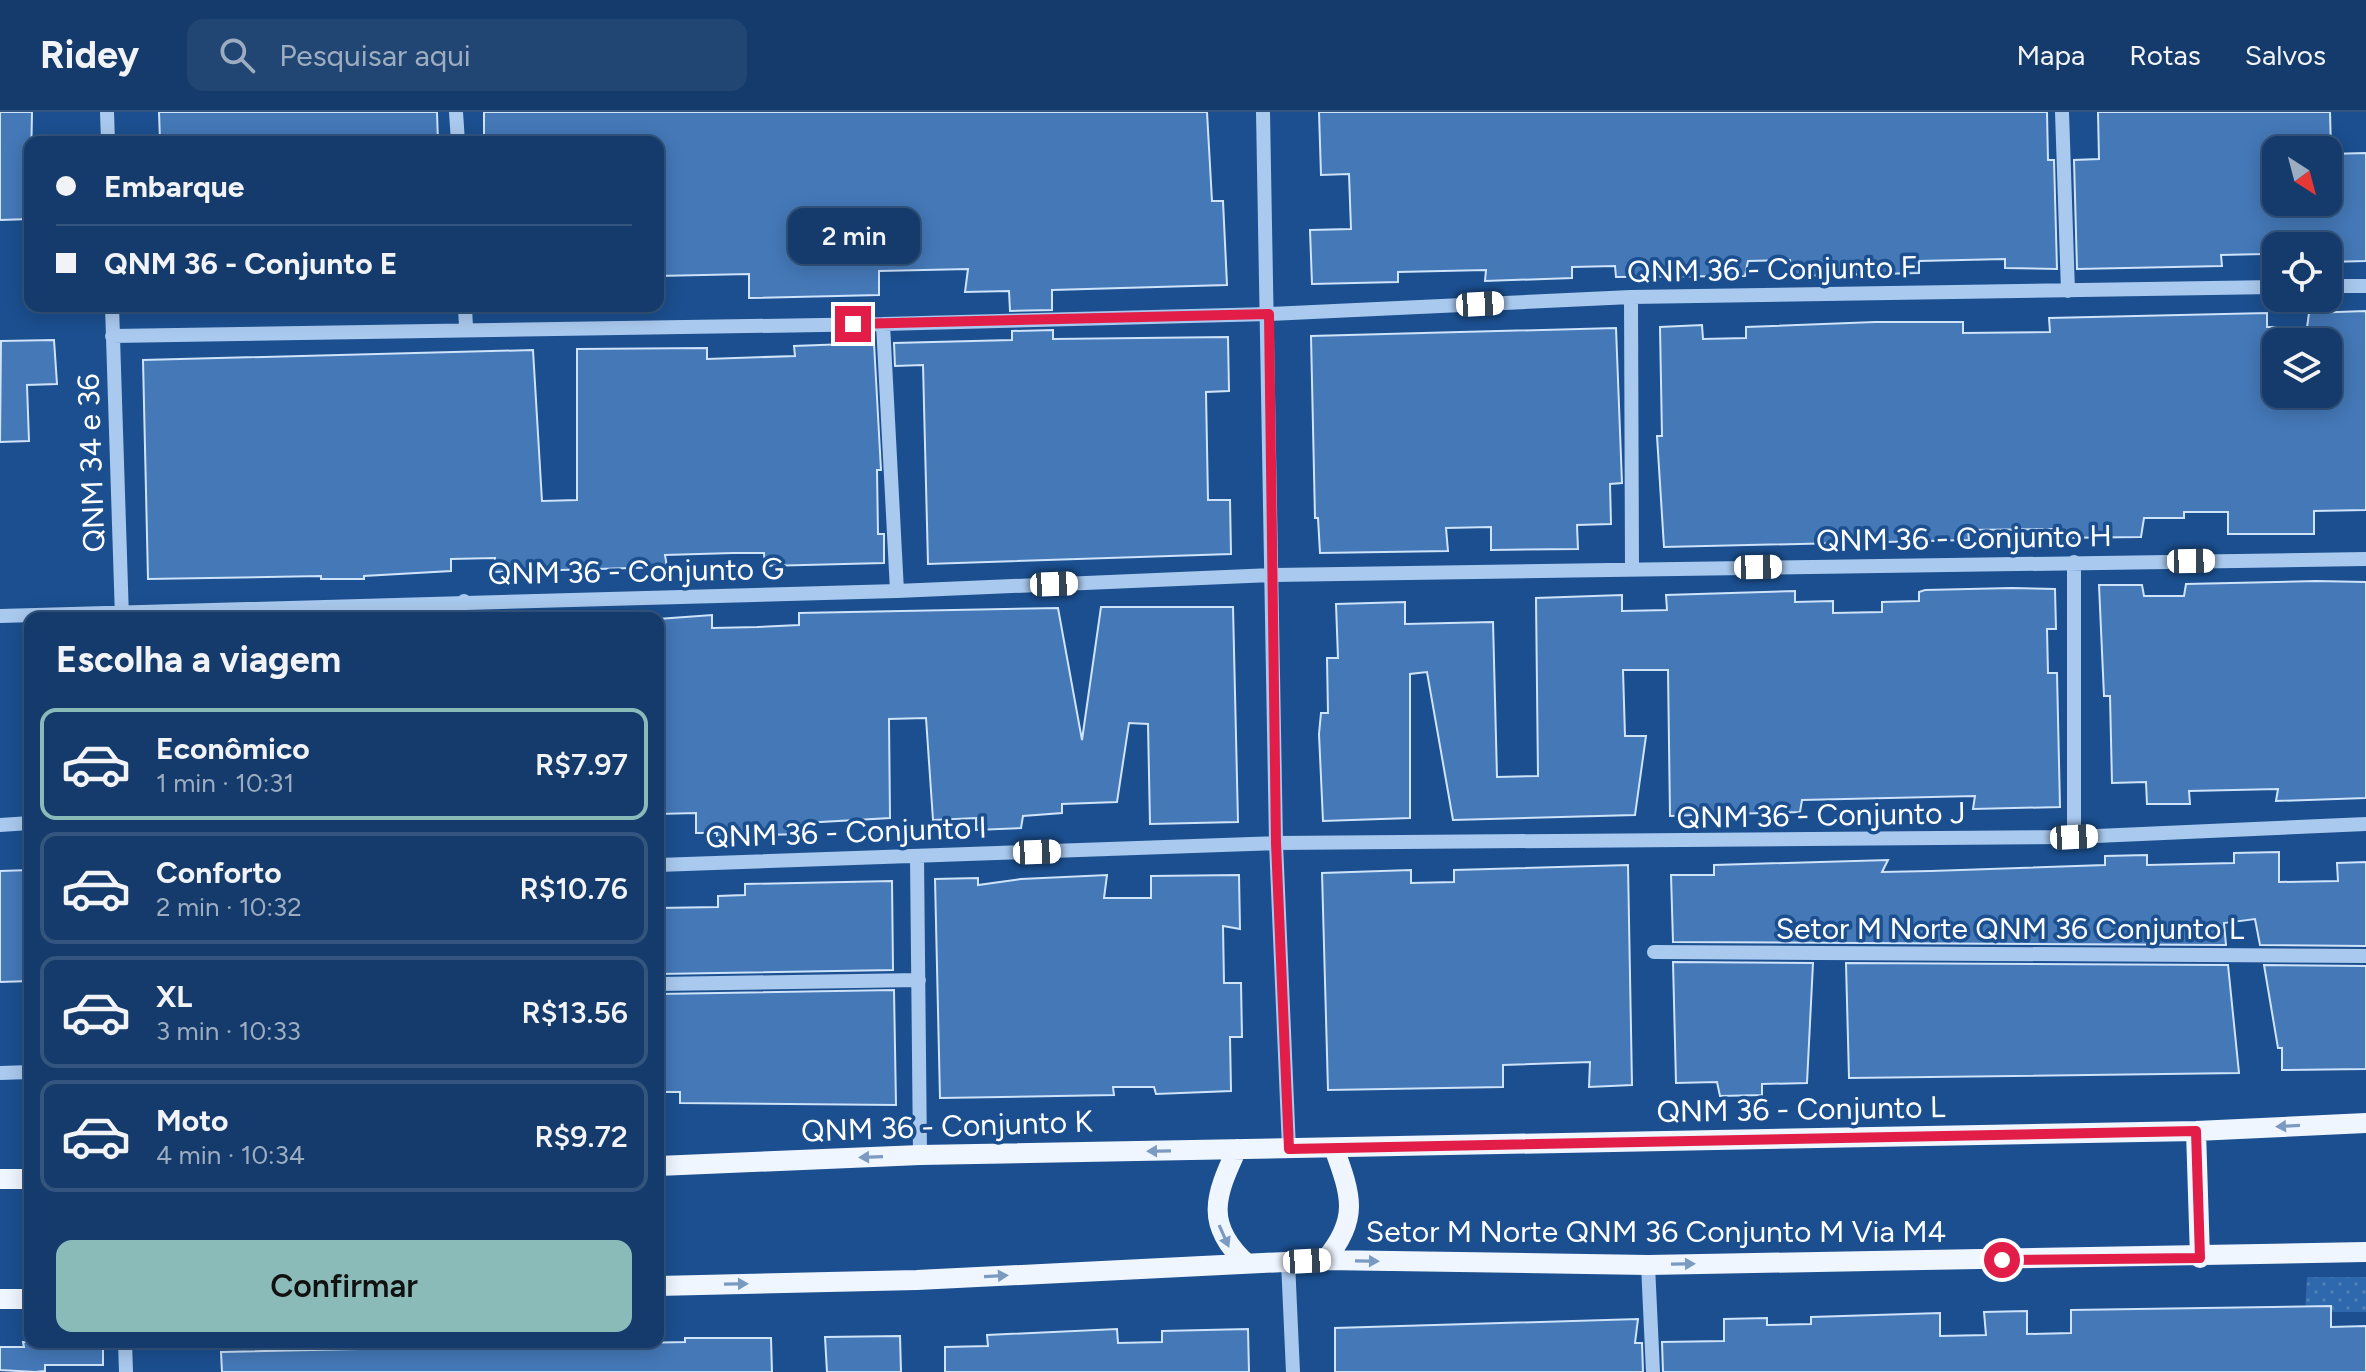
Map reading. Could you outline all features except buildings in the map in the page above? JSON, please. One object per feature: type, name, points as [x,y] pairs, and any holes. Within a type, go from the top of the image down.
[{"type":"main road","name":"QNM 36 - Conjunto L","points":[[1237,1149],[2196,1131],[2366,1123]]},
{"type":"main road","points":[[2196,1131],[2200,1258]]},
{"type":"main road","points":[[1325,1260],[1343,1239],[1351,1212],[1347,1185],[1334,1148]]},
{"type":"main road","name":"QNM 36 - Conjunto K","points":[[664,1166],[920,1155],[1237,1149]]},
{"type":"main road","points":[[1237,1149],[1221,1182],[1217,1214],[1230,1249],[1247,1264]]},
{"type":"main road","points":[[0,1179],[24,1179]]},
{"type":"main road","name":"Setor M Norte QNM 36 Conjunto M Via M4","points":[[664,1286],[917,1280],[1325,1260],[1648,1265],[2200,1258],[2366,1252]]},
{"type":"main road","points":[[0,1299],[24,1299]]},
{"type":"street","points":[[107,112],[108,136]]},
{"type":"street","points":[[456,112],[458,136]]},
{"type":"street","points":[[1263,112],[1274,575],[1276,843],[1289,1149]]},
{"type":"street","points":[[2062,112],[2068,291]]},
{"type":"street","points":[[2342,286],[2366,286]]},
{"type":"street","name":"QNM 36 - Conjunto F","points":[[112,336],[466,328],[883,324],[1269,314],[1631,297],[2262,287]]},
{"type":"street","points":[[1631,297],[1632,569]]},
{"type":"street","name":"QNM 34 e 36","points":[[112,312],[122,612]]},
{"type":"street","points":[[465,312],[466,328]]},
{"type":"street","points":[[883,324],[897,591]]},
{"type":"street","name":"QNM 36 - Conjunto H","points":[[1274,575],[2366,559]]},
{"type":"street","points":[[2074,562],[2074,837]]},
{"type":"street","name":"QNM 36 - Conjunto G","points":[[213,612],[464,601],[897,591],[1274,575]]},
{"type":"street","points":[[464,601],[464,612]]},
{"type":"street","name":"QNM 36 - Conjunto G","points":[[0,616],[24,616]]},
{"type":"street","points":[[0,825],[24,823]]},
{"type":"street","name":"QNM 36 - Conjunto J","points":[[1276,843],[2074,837],[2366,824]]},
{"type":"street","name":"QNM 36 - Conjunto I","points":[[664,865],[1276,843]]},
{"type":"street","points":[[917,856],[920,1155]]},
{"type":"street","name":"Setor M Norte QNM 36 Conjunto L","points":[[1654,952],[2366,956]]},
{"type":"street","points":[[664,984],[919,980]]},
{"type":"street","points":[[0,1073],[24,1072]]},
{"type":"street","points":[[1288,1262],[1293,1372]]},
{"type":"street","points":[[1648,1265],[1653,1372]]},
{"type":"street","points":[[125,1348],[126,1372]]},
{"type":"shaded area","points":[[2307,1277],[2366,1277],[2366,1312],[2305,1312]]},
{"type":"route","points":[[853,324],[1269,314],[1276,843],[1289,1149],[2196,1131],[2200,1258],[2002,1260]]}]
